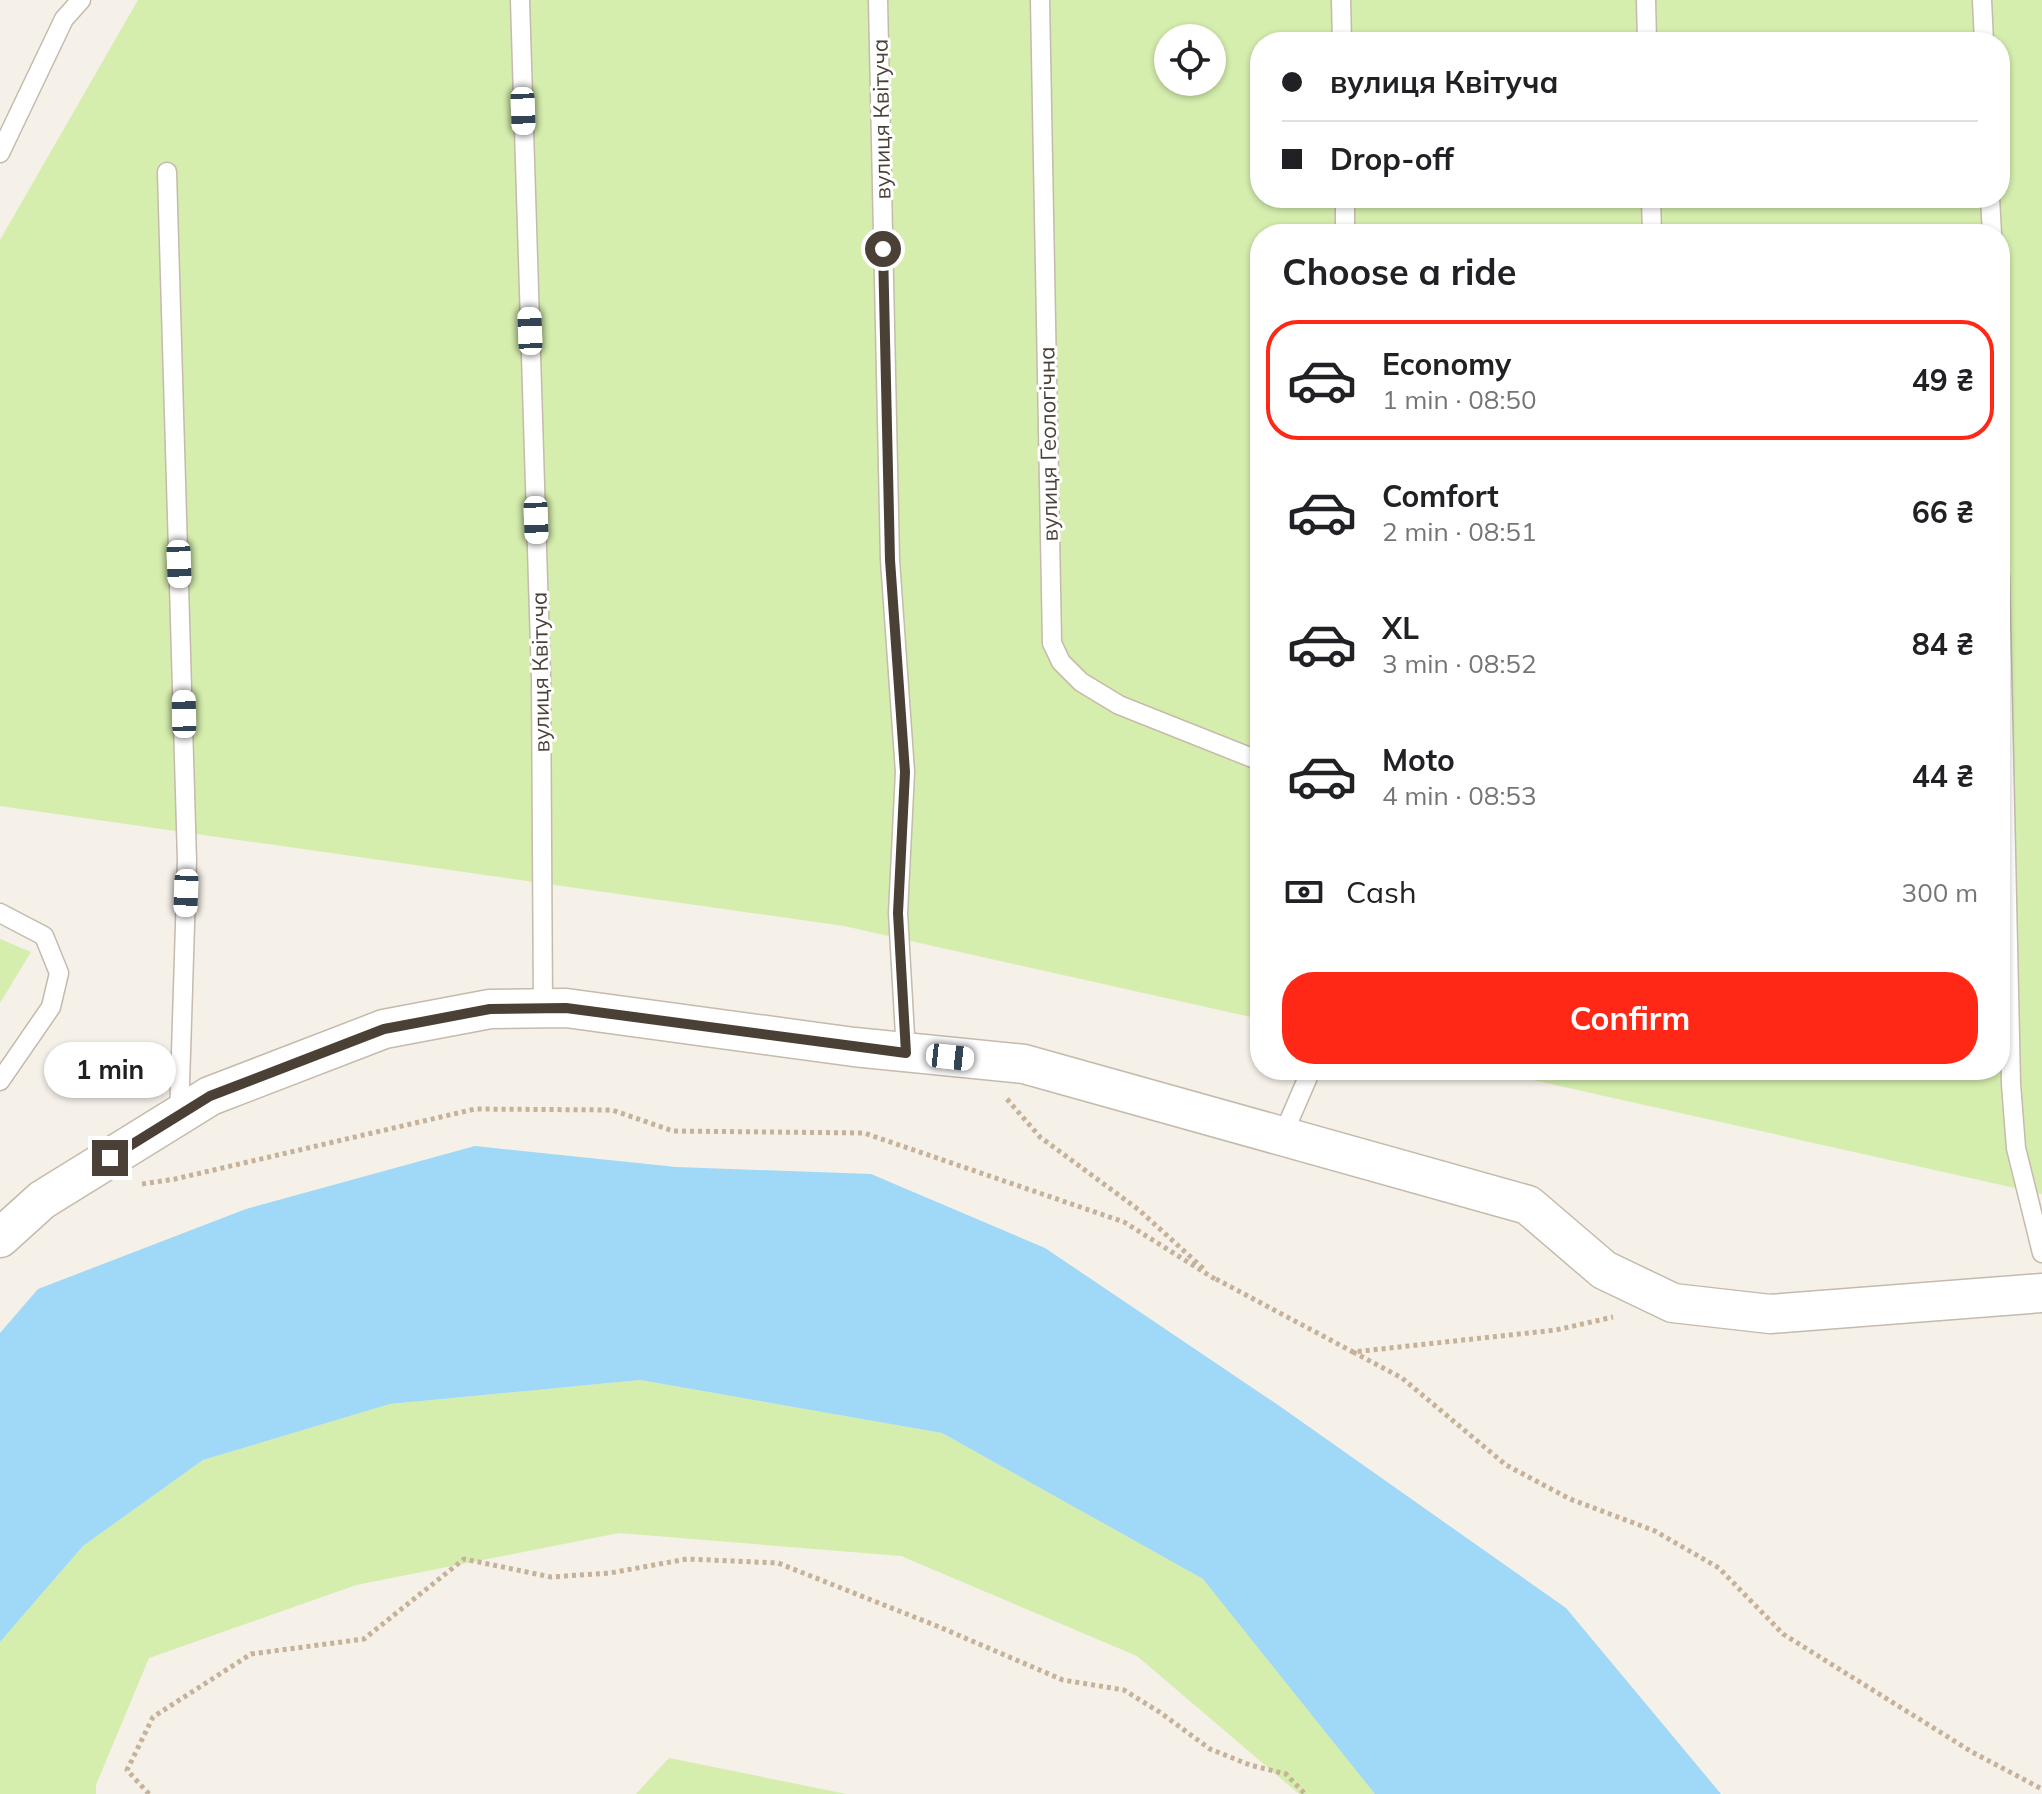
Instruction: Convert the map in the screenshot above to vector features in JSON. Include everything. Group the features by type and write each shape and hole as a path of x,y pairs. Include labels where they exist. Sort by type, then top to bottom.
{"street":[{"path":"0,1238 42,1200 210,1096 384,1029 490,1009 566,1008 906,1053 1024,1064 1528,1205 1604,1270 1673,1303 1770,1314 2042,1293"}],"lane":[{"path":"0,153 64,19 81,0"},
{"name":"вулиця Квітуча","path":"520,0 541,678 543,1008"},
{"name":"вулиця Квітуча","path":"878,0 890,560 905,772 898,913 906,1053"},
{"name":"вулиця Геологічна","path":"1040,0 1052,643 1061,662 1081,682 1119,705 1250,757"},
{"path":"1341,0 1342,32"},
{"path":"1646,0 1647,32"},
{"path":"1982,0 1984,32"},
{"path":"167,172 187,861 179,1116"},
{"path":"0,913 44,936 59,973 51,1007 0,1081"},
{"path":"2010,1038 2016,1148 2042,1253"},
{"path":"1282,1137 1307,1080"}],"path":[{"path":"972,1059 1040,1137 1139,1210 1218,1281"},
{"path":"131,1186 175,1179 475,1109 612,1110 673,1131 864,1133 1124,1222 1218,1281 1402,1378 1506,1465 1570,1499 1655,1531 1719,1568 1783,1634 1972,1752 2042,1789"},
{"path":"1353,1352 1556,1330 1614,1316"},
{"path":"149,1794 127,1770 153,1717 251,1654 364,1639 464,1559 551,1577 610,1573 687,1559 778,1563 1063,1680 1124,1690 1210,1749 1250,1765 1286,1774 1305,1794"}],"green space":[{"path":"138,0 2042,0 2042,1194 1533,1080 2010,1080 2010,224 1250,224 1250,1017 844,926 0,806 0,240"},
{"path":"0,939 31,952 0,1003"},
{"path":"640,1380 942,1433 1203,1579 1396,1794 1299,1794 1137,1656 901,1556 619,1533 356,1585 149,1658 96,1785 96,1794 0,1794 0,1642 83,1546 203,1460 390,1404"},
{"path":"669,1758 846,1794 636,1794"}],"water":[{"path":"475,1146 676,1167 871,1174 1045,1248 1278,1405 1566,1608 1721,1794 1375,1794 1203,1579 942,1433 640,1380 390,1404 203,1460 83,1546 0,1642 0,1333 38,1289 246,1209"}],"route":[{"path":"110,1158 210,1096 384,1029 490,1009 566,1008 906,1053 898,913 905,772 890,560 883,249"}]}
